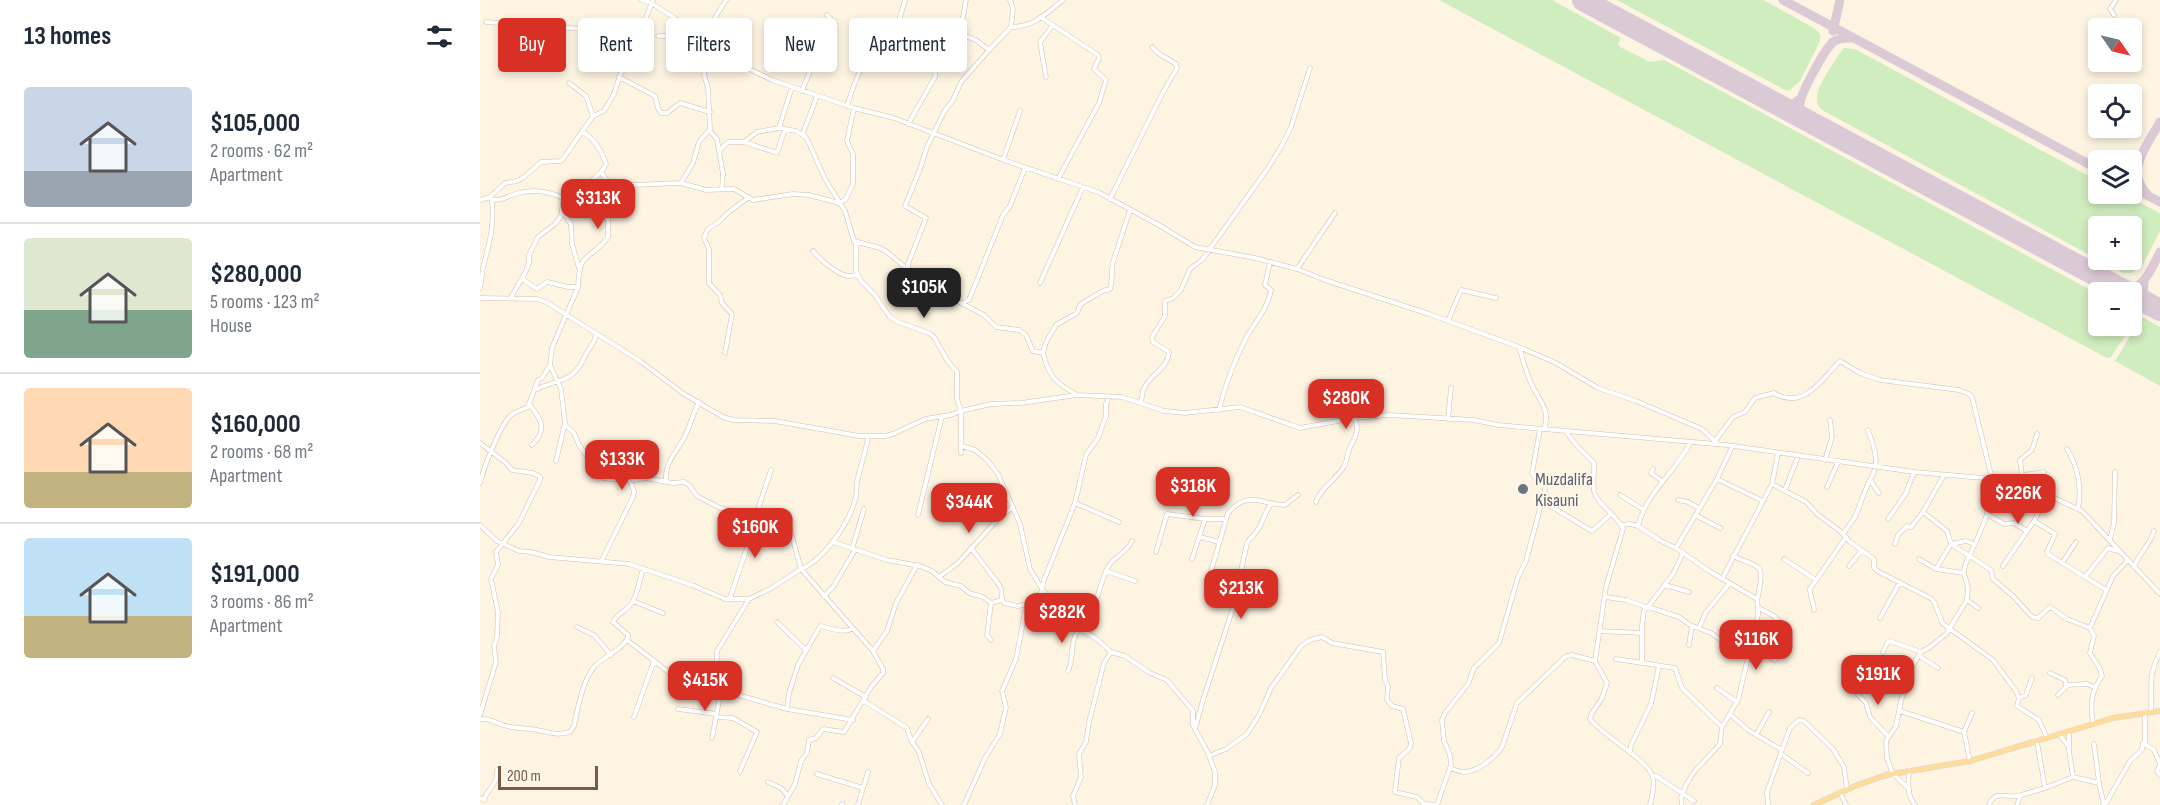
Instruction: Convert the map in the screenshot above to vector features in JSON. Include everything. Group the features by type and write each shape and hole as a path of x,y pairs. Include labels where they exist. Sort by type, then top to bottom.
{"main road":[{"path":"1814,805 1840,792 1893,774 1970,760 2047,739 2093,723 2160,711"}],"street":[{"path":"642,0 652,1 676,18"},
{"path":"714,18 726,0"},
{"path":"900,18 905,0"},
{"path":"966,0 959,32 976,40 989,50"},
{"path":"909,269 908,264 926,218 905,206 927,147 961,82 1011,27 1013,9 1010,0"},
{"path":"1011,27 1025,27 1042,18 1063,0"},
{"path":"2114,15 2110,9 2116,0"},
{"path":"645,18 652,1"},
{"path":"802,91 814,61 835,23 834,19 827,15"},
{"path":"1042,18 1098,56 1094,69 1106,82 1099,103 1058,179"},
{"path":"486,22 578,29"},
{"path":"1046,77 1040,42 1052,26"},
{"path":"658,36 666,36"},
{"path":"1110,199 1177,68 1176,64 1152,47"},
{"path":"1141,402 1144,387 1169,357 1169,352 1153,342 1152,337 1165,316 1165,301 1173,298 1187,280 1190,269 1202,260 1268,168 1290,127 1310,68"},
{"path":"752,70 802,91 908,124 1083,187 1130,209 1195,247 1297,269 1520,347 1556,363 1598,388 1693,424 1717,443"},
{"path":"480,288 492,235 492,200 505,183 517,181 542,162 561,160 593,116 604,111 622,72"},
{"path":"681,183 693,163 699,142 709,130 710,112 704,72"},
{"path":"847,106 860,72"},
{"path":"908,124 935,77 935,72"},
{"path":"619,77 655,96 657,108 661,113 667,113 680,103 710,112"},
{"path":"569,83 586,96 593,116"},
{"path":"779,128 792,87"},
{"path":"817,96 803,131 804,136 825,179 845,211 856,241 858,276 887,314 898,322 915,327 934,337 957,372 957,399 961,411 961,453"},
{"path":"480,200 498,200 518,193 540,191 556,194 567,200 585,192 611,186 681,183 706,190 734,189 748,197 760,200 775,195 803,194 840,203 847,198 853,184 853,154 847,141 854,108"},
{"path":"1003,160 1020,111"},
{"path":"744,142 757,132 779,128 804,136"},
{"path":"720,150 731,141 744,142 777,153 785,129"},
{"path":"582,130 597,144 606,164 585,192"},
{"path":"709,130 717,139 720,150 722,188"},
{"path":"962,303 969,300 1002,216 1010,206 1025,168"},
{"path":"579,268 587,255 599,248 608,237 611,186 601,172"},
{"path":"1041,283 1083,187"},
{"path":"726,353 732,314 709,283 709,249 704,238 713,223 718,222 724,214 748,197"},
{"path":"510,299 529,262 528,255 538,237 555,224 562,211 564,198"},
{"path":"1077,395 1061,387 1048,371 1043,353 1056,325 1077,313 1084,302 1110,289 1113,273 1111,268 1130,209"},
{"path":"480,483 483,470 508,419 515,412 530,405 538,380 542,378 550,364 554,342 578,287 579,268 572,244 571,224 562,211"},
{"path":"1297,269 1335,213"},
{"path":"856,241 880,248 909,269 933,280 940,285 946,295 984,315 1001,330 1019,330 1026,334 1033,351 1043,353"},
{"path":"813,251 819,259 839,272 848,276 858,276"},
{"path":"1219,410 1223,391 1246,339 1270,295 1271,290 1265,285 1270,262"},
{"path":"522,279 537,289 547,282 578,287"},
{"path":"1448,321 1461,290 1496,298"},
{"path":"480,297 537,299 546,302 640,361 684,394 723,417 733,420 775,421 868,437 893,434 925,418 991,404 1021,403 1077,395 1122,398 1164,411 1185,413 1240,407 1300,428 1354,418 1389,416 1474,420 1542,429 1690,443 1717,443 1914,472 2019,481 2078,509 2110,539 2160,594"},
{"path":"535,390 558,382 580,369 587,352 594,343 596,334"},
{"path":"1209,756 1226,749 1247,734 1259,715 1271,688 1297,652 1306,643 1323,637 1332,643 1383,652 1384,680 1388,686 1387,700 1392,706 1403,709 1411,743 1410,748 1399,758 1395,792 1417,797 1426,804 1437,805 1450,768 1450,755 1441,729 1442,720 1468,684 1474,668 1499,643 1512,595 1526,561 1546,483 1535,478 1532,473 1546,420 1544,405 1532,386 1520,347"},
{"path":"1717,443 1733,417 1745,412 1755,398 1774,393 1784,399 1791,399 1809,393 1828,377 1840,361 1860,374 1880,380 1959,390 1972,397 1994,487 1993,494 1964,573 1968,588 1967,600 1949,629 1920,654 1912,667 1896,726 1886,741 1887,758 1893,774 1909,789"},
{"path":"550,364 561,389 561,400 565,408 565,425 556,461"},
{"path":"1448,419 1451,388"},
{"path":"964,805 985,758 1000,734 1006,707 1002,692 1016,659 1025,612 1042,589 1075,502 1086,455 1098,438 1106,416 1106,404 1109,398"},
{"path":"666,482 666,471 670,458 682,440 699,402"},
{"path":"530,405 539,414 541,426 541,433 532,445"},
{"path":"918,515 942,416"},
{"path":"1316,502 1318,495 1345,466 1355,437 1357,426 1354,418"},
{"path":"1825,460 1832,437 1830,420"},
{"path":"565,425 574,433 579,445 602,477 630,481 645,478 687,483 697,496 720,508 774,516 788,522 801,569 873,651 883,673 878,677 844,732 823,729 816,738 809,740 807,753 801,761 795,784 783,805"},
{"path":"1814,610 1810,589 1855,517 1876,467 1868,430"},
{"path":"1566,431 1594,463 1595,495 1622,525 1623,534 1614,557 1605,597 1595,661 1606,683 1602,698 1590,719 1598,729 1647,767 1653,776 1650,805"},
{"path":"2019,481 2022,476 2020,460 2032,450 2037,434"},
{"path":"480,525 497,541 519,551 549,557 622,562 692,585 725,599 749,599 810,565 833,542 856,495 857,479 868,437"},
{"path":"480,443 512,470 533,472 540,477 519,523 496,552 498,565 491,579 498,612 497,637 494,646 496,662 480,717 525,730 552,734 570,732 574,726 587,676 594,666 611,655 627,640 628,634 613,621 633,601 643,568"},
{"path":"1638,526 1644,510 1662,481 1681,459 1690,443"},
{"path":"962,446 975,450 998,474 1022,533 1030,569 1060,612 1111,652 1125,656 1150,673 1172,683 1193,711 1195,729 1215,772 1215,784 1207,805"},
{"path":"1676,548 1716,479 1732,446"},
{"path":"2067,449 2075,462 2080,491 2078,509"},
{"path":"1722,579 1772,484 1778,453"},
{"path":"1785,490 1798,456"},
{"path":"1827,487 1838,462"},
{"path":"1653,469 1651,473 1662,481"},
{"path":"730,598 771,470"},
{"path":"1888,519 1906,493 1914,472"},
{"path":"2022,476 2044,472"},
{"path":"2110,539 2114,523 2115,472"},
{"path":"1895,544 1902,530 1907,526 1911,527 1923,512 1944,475"},
{"path":"1716,479 1762,501"},
{"path":"1870,480 1880,493"},
{"path":"602,560 633,497 634,491 630,481"},
{"path":"1772,484 1806,502 1861,551 1875,560 1875,569 1932,599 1939,618 1949,629 1993,660 2019,698 2018,706 2039,720 2047,739"},
{"path":"2003,566 2034,521 2048,494"},
{"path":"1239,580 1211,571 1228,513 1241,502 1262,499 1285,505 1298,495"},
{"path":"1620,495 1644,510"},
{"path":"1541,501 1592,531 1610,514"},
{"path":"1678,501 1688,502 1699,508"},
{"path":"1075,502 1119,522"},
{"path":"1195,729 1233,608 1249,538 1257,532 1265,511 1272,503"},
{"path":"939,577 950,570 998,519 1013,507"},
{"path":"824,596 833,587 853,550 864,509"},
{"path":"1923,512 1947,531 1951,544 1991,570 1993,579 2032,617 2038,618 2050,607 2067,619 2090,628 2094,636 2090,653 2102,676 2094,687 2093,723"},
{"path":"1156,552 1167,514 1226,519"},
{"path":"1987,514 2004,524 2014,523 2027,531"},
{"path":"1695,515 1720,528"},
{"path":"1192,559 1205,519"},
{"path":"2034,521 2055,534 2047,552 2106,590"},
{"path":"1622,525 1638,526 1756,599"},
{"path":"2134,567 2138,556 2148,545 2154,531"},
{"path":"1200,537 1219,542"},
{"path":"1068,671 1072,648 1079,628 1092,610 1103,585 1106,571 1116,556 1127,551 1132,541"},
{"path":"1936,569 1951,544 1966,541 1974,544"},
{"path":"833,542 887,560 917,565 932,571 945,582 955,584 991,603"},
{"path":"2062,563 2076,542"},
{"path":"971,548 1001,588 1004,603 1018,606 1029,604"},
{"path":"2085,577 2108,548 2122,552"},
{"path":"1849,566 1861,551"},
{"path":"1642,663 1642,617 1673,574 1683,553"},
{"path":"1682,805 1682,794 1686,785 1694,772 1719,744 1722,727 1741,693 1751,648 1759,608 1756,599 1761,584 1760,569 1733,556"},
{"path":"1784,559 1816,580"},
{"path":"1919,559 1936,569 1964,573"},
{"path":"2090,628 2113,576 2128,560"},
{"path":"873,651 887,631 896,603 917,565"},
{"path":"1106,571 1134,581"},
{"path":"1880,618 1900,582"},
{"path":"1699,628 1706,612 1730,584"},
{"path":"1665,585 1689,592"},
{"path":"1605,597 1626,600 1679,617 1726,644 1751,648"},
{"path":"712,738 718,690 717,651 749,599"},
{"path":"991,603 1002,600"},
{"path":"1967,600 1978,608"},
{"path":"633,601 663,613"},
{"path":"991,603 987,634 991,640"},
{"path":"1759,608 1778,618 1782,624"},
{"path":"777,622 806,650"},
{"path":"1689,645 1692,626"},
{"path":"577,627 594,635 611,655"},
{"path":"788,709 789,693 796,669 820,627 849,631 853,628"},
{"path":"1600,631 1642,633"},
{"path":"1754,632 1757,646 1775,660"},
{"path":"627,640 675,677 788,709 853,720"},
{"path":"1883,652 1887,643 1894,641 1920,654 1938,668"},
{"path":"1075,805 1073,796 1081,777 1079,754 1086,742 1104,663 1111,652"},
{"path":"2151,711 2150,678 2160,652"},
{"path":"1450,768 1467,772 1498,754 1517,703 1566,656 1572,655 1595,661"},
{"path":"1616,659 1676,669 1682,688 1722,727"},
{"path":"633,717 654,661"},
{"path":"1630,753 1631,745 1651,704 1659,666"},
{"path":"2050,673 2065,680 2066,686"},
{"path":"833,678 907,728 919,752 929,784 942,805"},
{"path":"2019,698 2026,695 2032,678"},
{"path":"2058,695 2066,686 2086,684 2094,687"},
{"path":"1717,688 1737,702"},
{"path":"1853,689 1866,703 1870,717 1888,736"},
{"path":"678,709 733,718 757,732 740,771"},
{"path":"1900,711 1964,732"},
{"path":"1756,735 1769,712"},
{"path":"1970,760 1964,732 1972,712"},
{"path":"2104,805 2130,761 2145,743 2145,712"},
{"path":"1730,714 1808,773"},
{"path":"912,742 928,719"},
{"path":"1768,805 1767,792 1790,728 1799,720 1804,721 1833,749 1844,767 1847,790"},
{"path":"2069,732 2073,777"},
{"path":"2060,735 2069,747"},
{"path":"2037,742 2046,788"},
{"path":"2145,743 2154,750 2160,765 2157,771 2160,775"},
{"path":"2094,744 2104,805"},
{"path":"480,798 484,800 496,781 497,770"},
{"path":"858,805 868,772"},
{"path":"1909,772 1909,789 1911,800 1915,805"},
{"path":"817,774 863,788"},
{"path":"1653,776 1694,801"},
{"path":"1989,805 1992,798 1997,795 2014,798 2073,777 2099,783"},
{"path":"768,782 781,788 788,796"},
{"path":"1840,792 1846,805"},
{"path":"2017,805 2020,795"}],"green space":[{"path":"1439,0 1552,0 1621,38 1618,44 1620,47 1650,62 1664,60 2088,289 2088,336 2125,336 2111,357 2107,358"},
{"path":"1617,0 1763,0 1814,28 1820,34 1820,41 1800,81 1789,91"},
{"path":"1844,48 1855,49 2088,176 2088,204 2142,204 2158,212 2160,231 2142,266 2142,216 2088,216 2088,254 1822,110 1817,98 1826,74"},
{"path":"2117,270 2136,270 2132,273 2123,273"},
{"path":"2142,318 2160,327 2160,386 2115,361 2130,336 2142,336"}],"taxiway":[{"path":"1783,0 2088,164"},
{"path":"1833,31 1840,0"},
{"path":"1812,123 1800,110 1804,91 1829,46 1839,39 1851,38"},
{"path":"1778,105 1792,105 1801,98"},
{"path":"2149,196 2141,187 2138,168 2144,150 2160,122"},
{"path":"2142,192 2160,202"},
{"path":"2142,283 2160,252"},
{"path":"2144,282 2143,294 2153,307"}],"runway":[{"path":"1583,0 2108,282"},
{"path":"2142,300 2160,310"}],"place":[{"name":"Muzdalifa Kisauni","path":"1523,489"}]}
